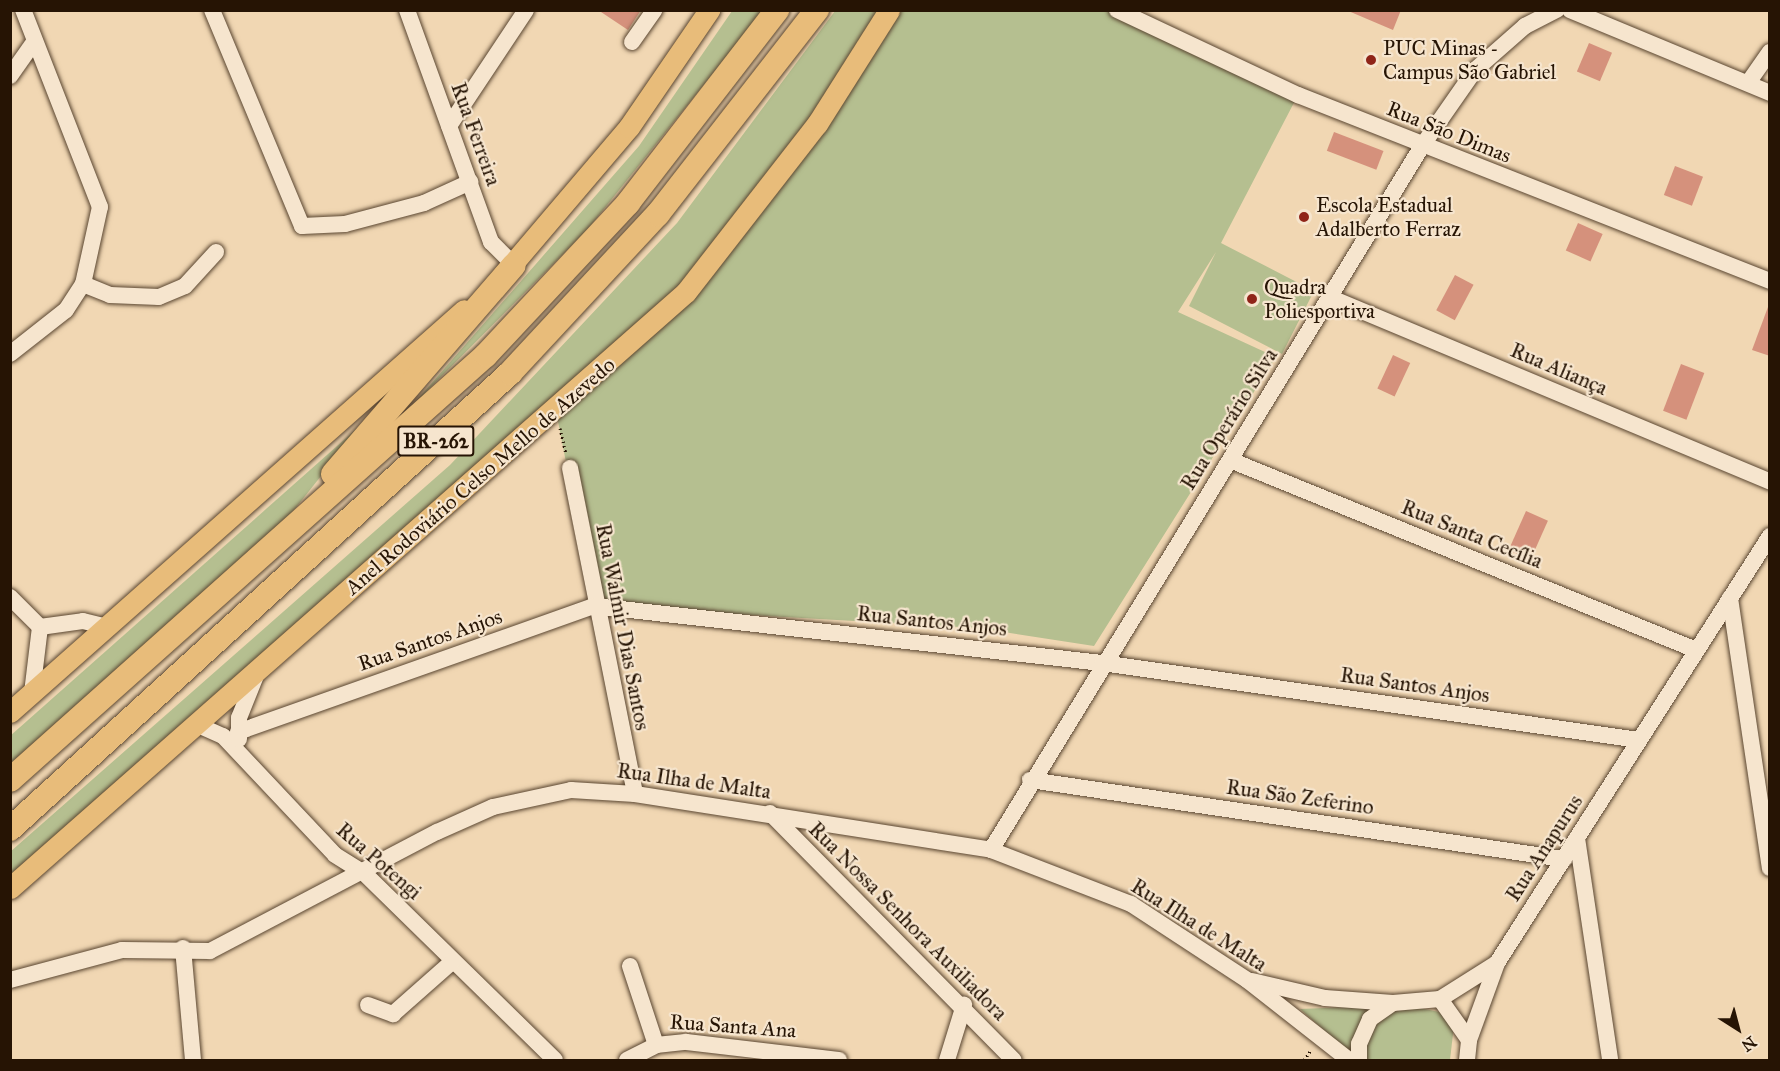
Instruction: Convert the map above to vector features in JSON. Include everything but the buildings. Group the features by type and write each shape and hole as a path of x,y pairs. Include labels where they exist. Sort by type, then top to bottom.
{"highway":[{"name":"BR-262","path":"10,780 494,347 628,203 777,10"},
{"name":"BR-262","path":"10,829 510,373 658,214 817,10"},
{"path":"270,548 514,265"}],"main road":[{"path":"10,712 514,265 629,127 708,10"},
{"name":"Anel Rodoviário Celso Mello de Azevedo","path":"10,888 556,411 694,284 817,124 889,10"}],"street":[{"path":"10,354 66,310 83,284 100,207 23,10"},
{"path":"212,10 302,226 345,224 424,203 470,182"},
{"name":"Rua Ferreira","path":"407,10 491,242 514,265"},
{"path":"449,126 526,10"},
{"path":"632,42 654,10"},
{"name":"Rua São Dimas","path":"1117,10 1422,146 1770,281"},
{"name":"Rua Operário Silva","path":"991,850 1030,780 1331,298 1422,146 1474,70 1525,26 1557,10"},
{"path":"1575,11 1770,93"},
{"path":"10,76 34,42"},
{"path":"1748,83 1770,52"},
{"path":"83,284 110,295 159,297 185,286 216,252"},
{"name":"Rua Aliança","path":"1331,298 1770,482"},
{"name":"Rua Santa Cecília","path":"1230,460 1696,650"},
{"name":"Rua Walmir Dias Santos","path":"570,468 594,606 635,794"},
{"name":"Rua Anapurus","path":"1246,980 1324,998 1393,1003 1440,999 1497,963 1770,536"},
{"path":"10,597 40,627"},
{"path":"1730,598 1769,860"},
{"name":"Rua Santos Anjos","path":"238,732 594,606 1102,663 1639,740"},
{"path":"40,627 83,621 107,627"},
{"path":"32,693 40,627"},
{"path":"246,763 238,732 257,673"},
{"name":"Rua Potengi","path":"198,724 223,736 335,855 364,873 555,1060"},
{"name":"Rua São Zeferino","path":"1030,780 1563,859"},
{"name":"Rua Ilha de Malta","path":"10,980 122,950 183,948 210,951 493,807 571,790 635,794 770,813 991,850 1131,904 1246,980 1349,1060"},
{"name":"Rua Nossa Senhora Auxiliadora","path":"770,813 964,1005 1014,1060"},
{"path":"1577,838 1610,1060"},
{"path":"183,948 193,1060"},
{"path":"368,1005 393,1014 453,960"},
{"path":"1467,1053 1497,963"},
{"path":"630,966 656,1045"},
{"path":"1440,999 1467,1053"},
{"path":"1359,1060 1359,1044 1370,1019 1393,1003"},
{"path":"947,1060 964,1005"},
{"name":"Rua Santa Ana","path":"627,1060 656,1045 686,1042 839,1060"}],"path":[{"path":"556,411 570,468"},
{"path":"10,941 10,956"}],"green space":[{"path":"732,11 763,11 587,230 410,408 639,146"},
{"path":"835,11 1114,11 1298,95 1221,243 1314,291 1282,354 1189,306 1216,252 1178,312 1276,357 1094,646 978,628 594,606 556,411 11,878 10,852 450,465 677,223"},
{"path":"363,423 279,529 11,770 10,736"},
{"path":"1373,1006 1353,1056 1300,1009"},
{"path":"1411,1006 1439,1012 1454,1025 1450,1060 1363,1060 1371,1028 1390,1011"}],"place":[{"name":"PUC Minas - Campus São Gabriel","path":"1371,60"},
{"name":"Escola Estadual Adalberto Ferraz","path":"1304,217"},
{"name":"Quadra Poliesportiva","path":"1252,299"}]}
